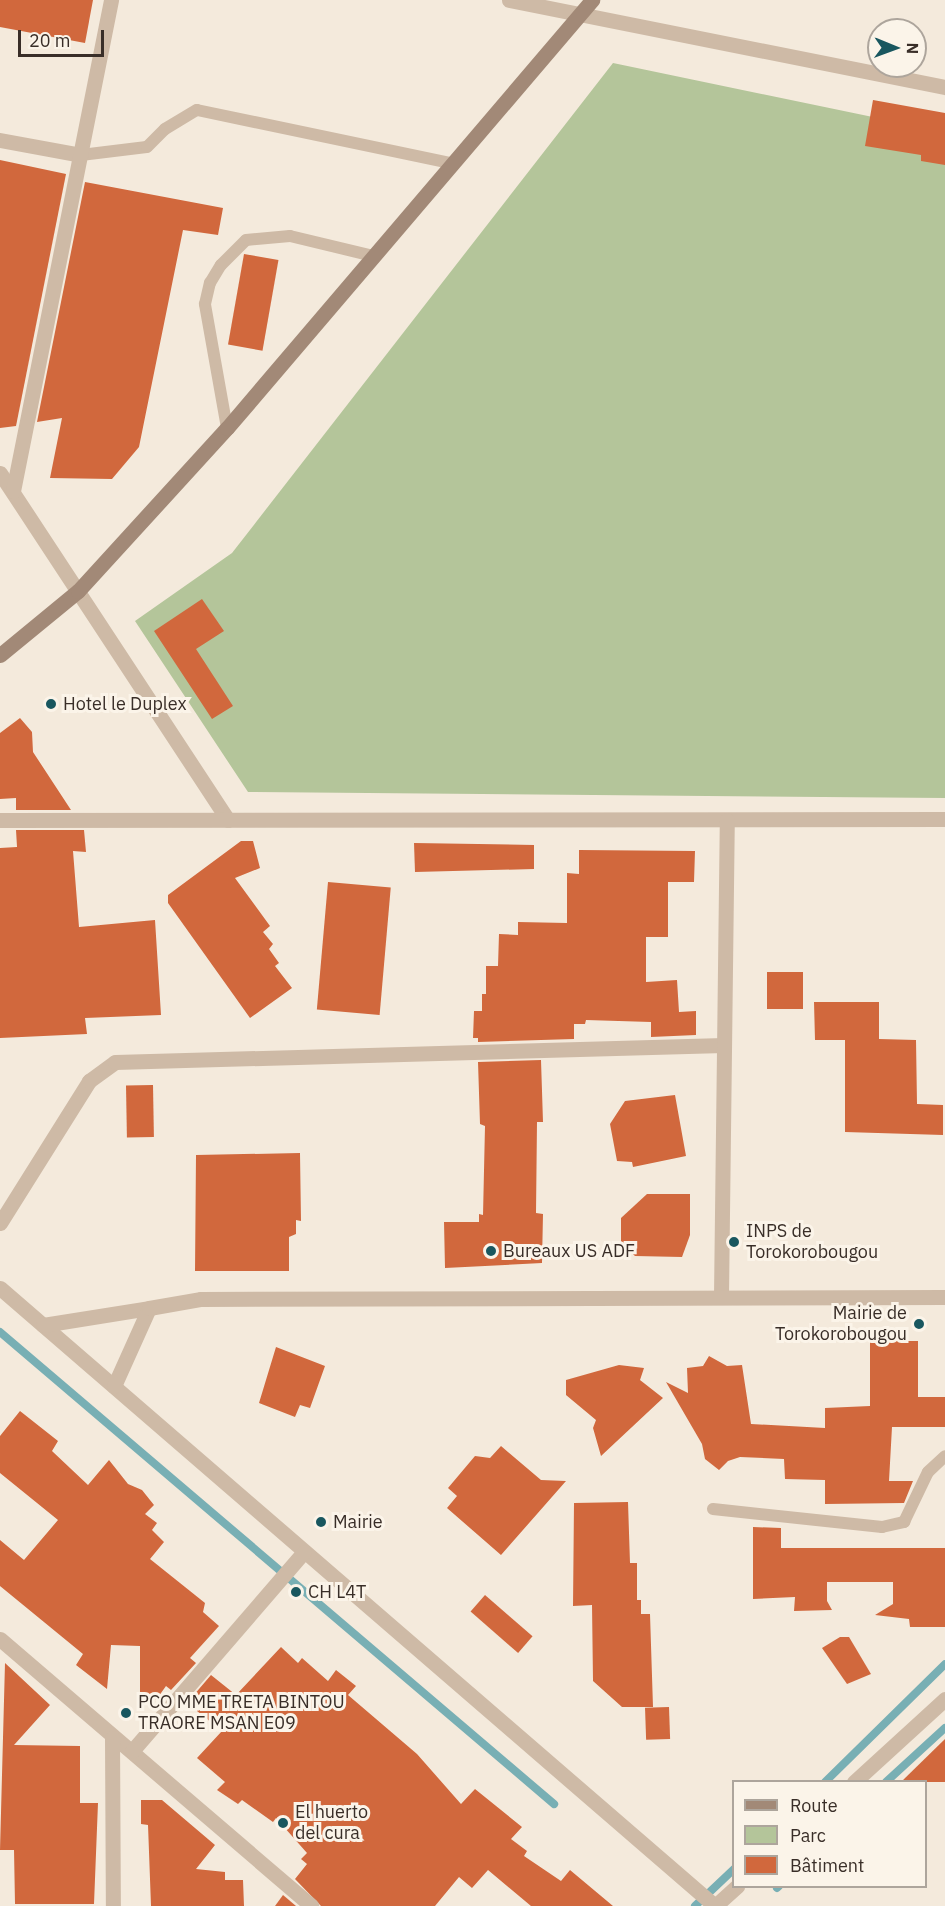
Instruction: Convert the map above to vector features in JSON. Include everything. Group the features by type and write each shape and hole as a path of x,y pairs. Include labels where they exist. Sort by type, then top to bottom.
{"main road":[{"path":"0,655 78,591 227,428 450,163 592,0"}],"street":[{"path":"13,491 111,0"},
{"path":"509,0 945,87"},
{"path":"0,140 81,156"},
{"path":"0,473 228,820"},
{"path":"0,820 945,819"},
{"path":"721,1296 727,820"},
{"path":"0,1223 89,1081 115,1062 724,1045"},
{"path":"0,1288 715,1906 736,1888"},
{"path":"43,1326 201,1299 945,1297"},
{"path":"114,1386 149,1308"},
{"path":"132,1751 304,1552"},
{"path":"0,1639 112,1738 132,1751 310,1906"},
{"path":"856,1780 945,1699"},
{"path":"112,1738 113,1906"}],"lane":[{"path":"81,156 147,147 165,129 197,110 450,163"},
{"path":"227,428 205,304 210,283 221,265 246,240 290,236 373,256"},
{"path":"713,1509 882,1527 904,1522 928,1472 945,1456"}],"green space":[{"path":"613,63 945,132 945,798 248,792 135,621 232,553"}],"building":[{"path":"0,0 93,0 85,43 0,27"},
{"path":"873,100 945,113 945,165 921,161 921,155 865,146"},
{"path":"0,160 66,174 16,426 0,428"},
{"path":"85,182 223,208 218,235 183,230 139,447 112,479 50,478 62,418 37,422"},
{"path":"244,254 278,260 262,351 228,345"},
{"path":"202,599 224,631 196,649 233,706 212,719 154,631"},
{"path":"20,718 32,732 33,752 71,810 16,810 16,798 0,799 0,733"},
{"path":"16,830 84,830 86,852 73,851 79,927 155,920 161,1015 85,1018 87,1034 0,1038 0,848 17,847"},
{"path":"241,841 253,841 260,868 235,878 270,926 263,932 273,944 269,949 279,963 275,966 292,988 250,1018 168,903 168,895"},
{"path":"414,843 534,845 534,869 415,872"},
{"path":"579,850 695,851 694,882 668,882 668,937 646,937 646,982 677,980 679,1012 696,1011 696,1035 651,1037 651,1022 586,1020 585,1024 574,1024 574,1039 478,1042 478,1038 473,1038 474,1011 482,1011 482,994 486,994 486,966 498,966 499,934 518,935 518,922 567,923 567,873 579,874"},
{"path":"328,882 391,887 380,1015 317,1010"},
{"path":"767,972 803,972 803,1009 767,1009"},
{"path":"814,1002 879,1002 879,1039 916,1040 917,1104 943,1105 943,1135 845,1132 845,1040 815,1040"},
{"path":"541,1060 543,1122 537,1122 536,1213 543,1214 542,1263 445,1268 444,1222 479,1222 479,1214 483,1215 485,1126 480,1124 478,1062"},
{"path":"126,1085 153,1085 154,1137 127,1137"},
{"path":"675,1095 686,1156 633,1167 632,1162 617,1161 610,1124 625,1101"},
{"path":"300,1153 301,1221 296,1220 296,1234 289,1237 289,1271 195,1271 196,1155"},
{"path":"647,1194 690,1194 690,1235 682,1257 635,1256 621,1243 621,1218"},
{"path":"870,1341 918,1341 918,1397 945,1397 945,1427 892,1427 889,1481 913,1481 904,1503 825,1504 825,1480 785,1479 784,1459 740,1457 728,1461 719,1470 705,1459 702,1444 666,1382 688,1393 687,1368 703,1366 709,1356 727,1366 742,1365 751,1424 825,1428 825,1408 870,1406"},
{"path":"276,1347 325,1366 310,1408 300,1405 295,1417 259,1403"},
{"path":"619,1365 644,1368 640,1380 663,1398 601,1456 593,1428 596,1420 566,1395 566,1380"},
{"path":"20,1411 58,1441 52,1451 88,1485 109,1460 128,1484 142,1490 154,1505 145,1514 157,1523 152,1530 164,1542 150,1559 205,1603 203,1612 219,1626 190,1658 196,1663 171,1690 166,1686 156,1700 140,1692 140,1646 111,1645 107,1689 76,1665 83,1654 0,1586 0,1540 24,1560 58,1520 0,1473 0,1436"},
{"path":"501,1446 541,1480 566,1481 501,1555 447,1508 457,1496 448,1488 475,1456 490,1458"},
{"path":"628,1502 630,1563 637,1563 637,1600 641,1600 641,1614 650,1614 653,1707 622,1707 593,1681 592,1605 573,1606 574,1503"},
{"path":"753,1527 781,1528 781,1548 945,1548 945,1627 910,1627 909,1619 875,1615 893,1604 893,1582 827,1582 827,1601 832,1610 794,1611 795,1597 753,1599"},
{"path":"485,1595 533,1636 518,1653 471,1612"},
{"path":"840,1637 849,1637 871,1674 847,1684 822,1648"},
{"path":"281,1647 298,1663 302,1658 328,1681 336,1670 356,1686 348,1695 417,1754 461,1804 475,1789 522,1827 511,1839 527,1851 524,1856 561,1881 570,1870 613,1906 531,1906 488,1870 472,1888 459,1877 435,1906 321,1906 295,1879 307,1864 301,1859 307,1853 276,1818 273,1822 242,1800 238,1804 217,1790 225,1782 197,1758 222,1731 187,1703 211,1675 236,1695"},
{"path":"5,1663 50,1705 14,1745 80,1746 80,1803 98,1803 94,1904 15,1904 14,1850 0,1850"},
{"path":"669,1707 670,1739 646,1740 645,1708"},
{"path":"945,1739 945,1782 903,1780"},
{"path":"141,1800 162,1800 215,1845 196,1869 225,1872 225,1880 243,1880 244,1906 151,1906 148,1825 141,1824"},
{"path":"283,1895 296,1906 275,1906"}],"waterway":[{"path":"0,1332 554,1804"},
{"path":"827,1780 945,1664"},
{"path":"888,1780 945,1728"},
{"path":"695,1906 732,1871"}],"place":[{"name":"Hotel le Duplex","path":"51,704"},
{"name":"INPS de Torokorobougou","path":"734,1242"},
{"name":"Bureaux US ADF","path":"491,1251"},
{"name":"Mairie de Torokorobougou","path":"919,1324"},
{"name":"Mairie","path":"321,1522"},
{"name":"CH L4T","path":"296,1592"},
{"name":"PCO MME TRETA BINTOU TRAORE MSAN E09","path":"126,1713"},
{"name":"El huerto del cura","path":"283,1823"}]}
